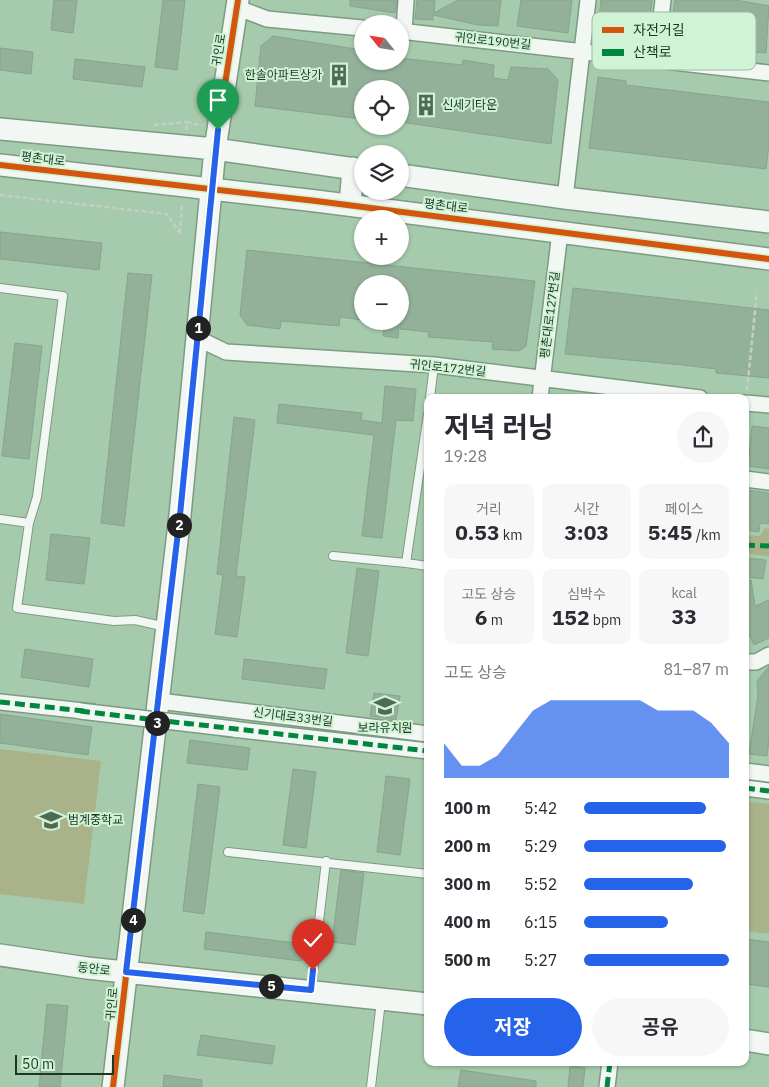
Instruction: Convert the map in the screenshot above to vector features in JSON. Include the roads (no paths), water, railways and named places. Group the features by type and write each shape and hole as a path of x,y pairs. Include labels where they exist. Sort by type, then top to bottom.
{"street":[{"name":"귀인로190번길","path":"404,15 406,0"},
{"path":"565,198 588,0"},
{"path":"238,4 267,19 354,27"},
{"name":"귀인로","path":"113,1087 168,628 215,150 238,4"},
{"name":"귀인로190번길","path":"409,32 592,52"},
{"name":"귀인로190번길","path":"737,70 769,74"},
{"name":"평촌대로","path":"0,130 215,150 354,168"},
{"name":"평촌대로","path":"0,165 350,205 769,259"},
{"name":"평촌대로","path":"409,176 565,198 769,222"},
{"path":"350,205 354,187"},
{"name":"평촌대로127번길","path":"540,394 560,232"},
{"name":"귀인로172번길","path":"197,338 226,352 434,365 667,394"},
{"path":"749,405 769,405"},
{"path":"749,480 769,482"},
{"path":"749,662 756,662 769,655"},
{"name":"신기대로33번길","path":"159,701 424,734"},
{"path":"0,702 424,751"},
{"path":"80,711 124,713"},
{"path":"184,723 234,729"},
{"path":"749,772 769,774"},
{"path":"749,788 769,791"},
{"name":"동안로","path":"0,955 126,972 311,990 424,1004"},
{"path":"749,1041 769,1044"},
{"path":"607,1087 610,1066"}],"lane":[{"path":"0,288 63,296 37,497 28,523 17,608 114,621 135,620 168,628"},
{"path":"430,394 434,365"},
{"path":"406,563 424,441"},
{"path":"0,519 28,523"},
{"path":"332,556 424,565"},
{"path":"228,852 424,874"},
{"path":"311,990 326,862"},
{"path":"371,1087 381,999"}],"place":[{"name":"한솔아파트상가","path":"339,75"},
{"name":"신세기타운","path":"426,105"},
{"name":"보라유치원","path":"385,706"},
{"name":"범계중학교","path":"51,820"}]}
